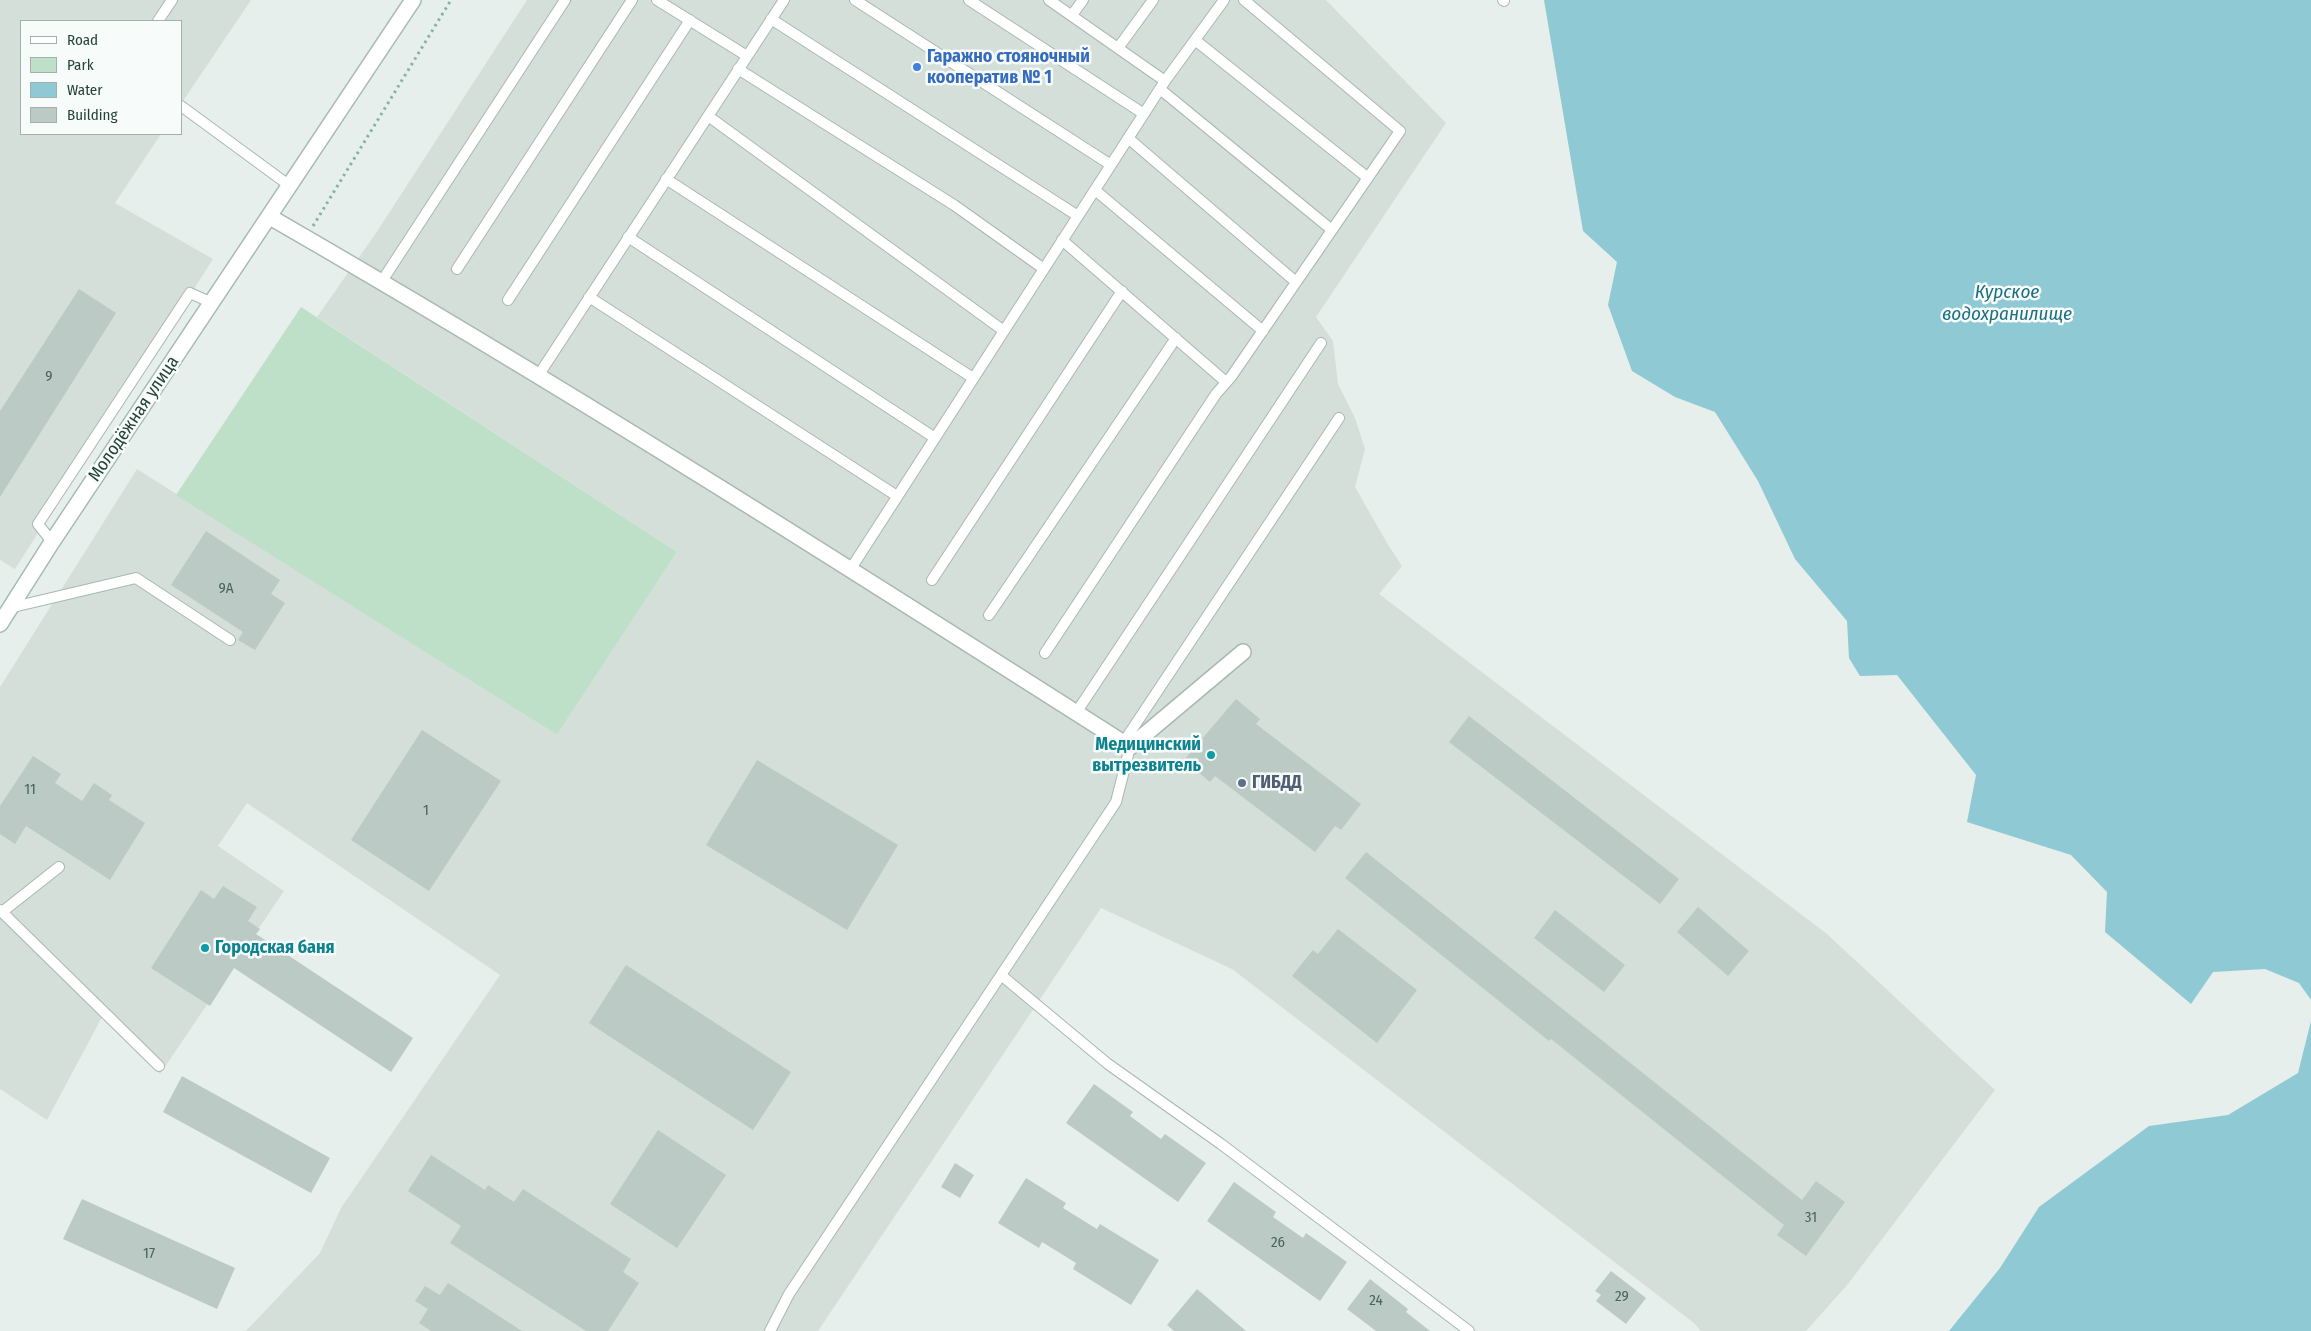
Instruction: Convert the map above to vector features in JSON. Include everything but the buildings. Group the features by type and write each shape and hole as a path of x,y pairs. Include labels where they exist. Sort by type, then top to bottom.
{"street":[{"name":"Молодёжная улица","path":"0,623 413,0"},
{"path":"270,217 382,281 686,466 1126,745 1243,652"}],"lane":[{"path":"159,20 172,0"},
{"path":"382,281 565,0"},
{"path":"457,269 632,0"},
{"path":"657,0 747,56"},
{"path":"855,0 1111,165"},
{"path":"970,0 1144,114"},
{"path":"1049,0 1118,48 1332,230"},
{"path":"1072,16 1083,0"},
{"path":"1118,48 1153,0"},
{"path":"850,570 1162,85 1224,0"},
{"path":"1045,653 1216,394 1263,331 1400,131 1244,0"},
{"path":"538,376 771,19 779,2"},
{"path":"771,19 1078,216"},
{"path":"508,300 690,20"},
{"path":"1195,40 1368,178"},
{"path":"738,69 954,205 1044,269"},
{"path":"182,107 290,186"},
{"path":"708,116 1004,331"},
{"path":"1128,138 1296,282"},
{"path":"666,180 973,378"},
{"path":"1095,190 1263,331"},
{"path":"628,237 935,438"},
{"path":"1062,240 1226,382"},
{"path":"932,580 1122,292"},
{"path":"52,542 38,524 190,293 212,303"},
{"path":"590,297 897,496"},
{"path":"989,615 1176,338"},
{"path":"1076,713 1321,343"},
{"path":"770,1331 789,1294 1116,802 1126,745 1339,418"},
{"path":"9,608 136,578 230,640"},
{"path":"59,867 1,911 159,1066"},
{"path":"1001,975 1108,1064 1221,1144 1469,1331"}],"path":[{"path":"306,237 451,0"}],"shaded area":[{"path":"0,0 251,0 182,103 182,20 20,20 20,135 160,135 115,203 213,259 15,569 0,560"},
{"path":"527,0 1326,0 1446,123 1316,317 1333,341 1338,384 1355,418 1365,449 1355,487 1402,566 1379,594 1827,934 1995,1090 1848,1284 1806,1331 1701,1331 1694,1323 1232,969 1101,908 818,1331 246,1331 320,1253 341,1208 500,975 247,803 218,846 284,891 160,1074 102,1017 47,1120 0,1089 0,687 137,469 557,735 677,552 317,317 376,233"}],"green space":[{"path":"301,307 677,552 557,735 176,495"}],"water":[{"name":"Курское водохранилище","path":"1544,0 2311,0 2311,1000 2299,983 2265,969 2213,972 2191,1004 2105,932 2107,892 2071,855 1967,822 1976,775 1897,675 1860,676 1849,658 1847,621 1795,559 1758,481 1715,412 1675,397 1632,371 1608,305 1617,262 1583,231"},
{"path":"2311,1021 2311,1331 1949,1331 2000,1268 2039,1207 2149,1126 2228,1115 2298,1073"}],"place":[{"name":"Гаражно стояночный кооператив № 1","path":"917,67"},
{"name":"Медицинский вытрезвитель","path":"1211,755"},
{"name":"ГИБДД","path":"1242,783"},
{"name":"Городская баня","path":"205,948"}]}
